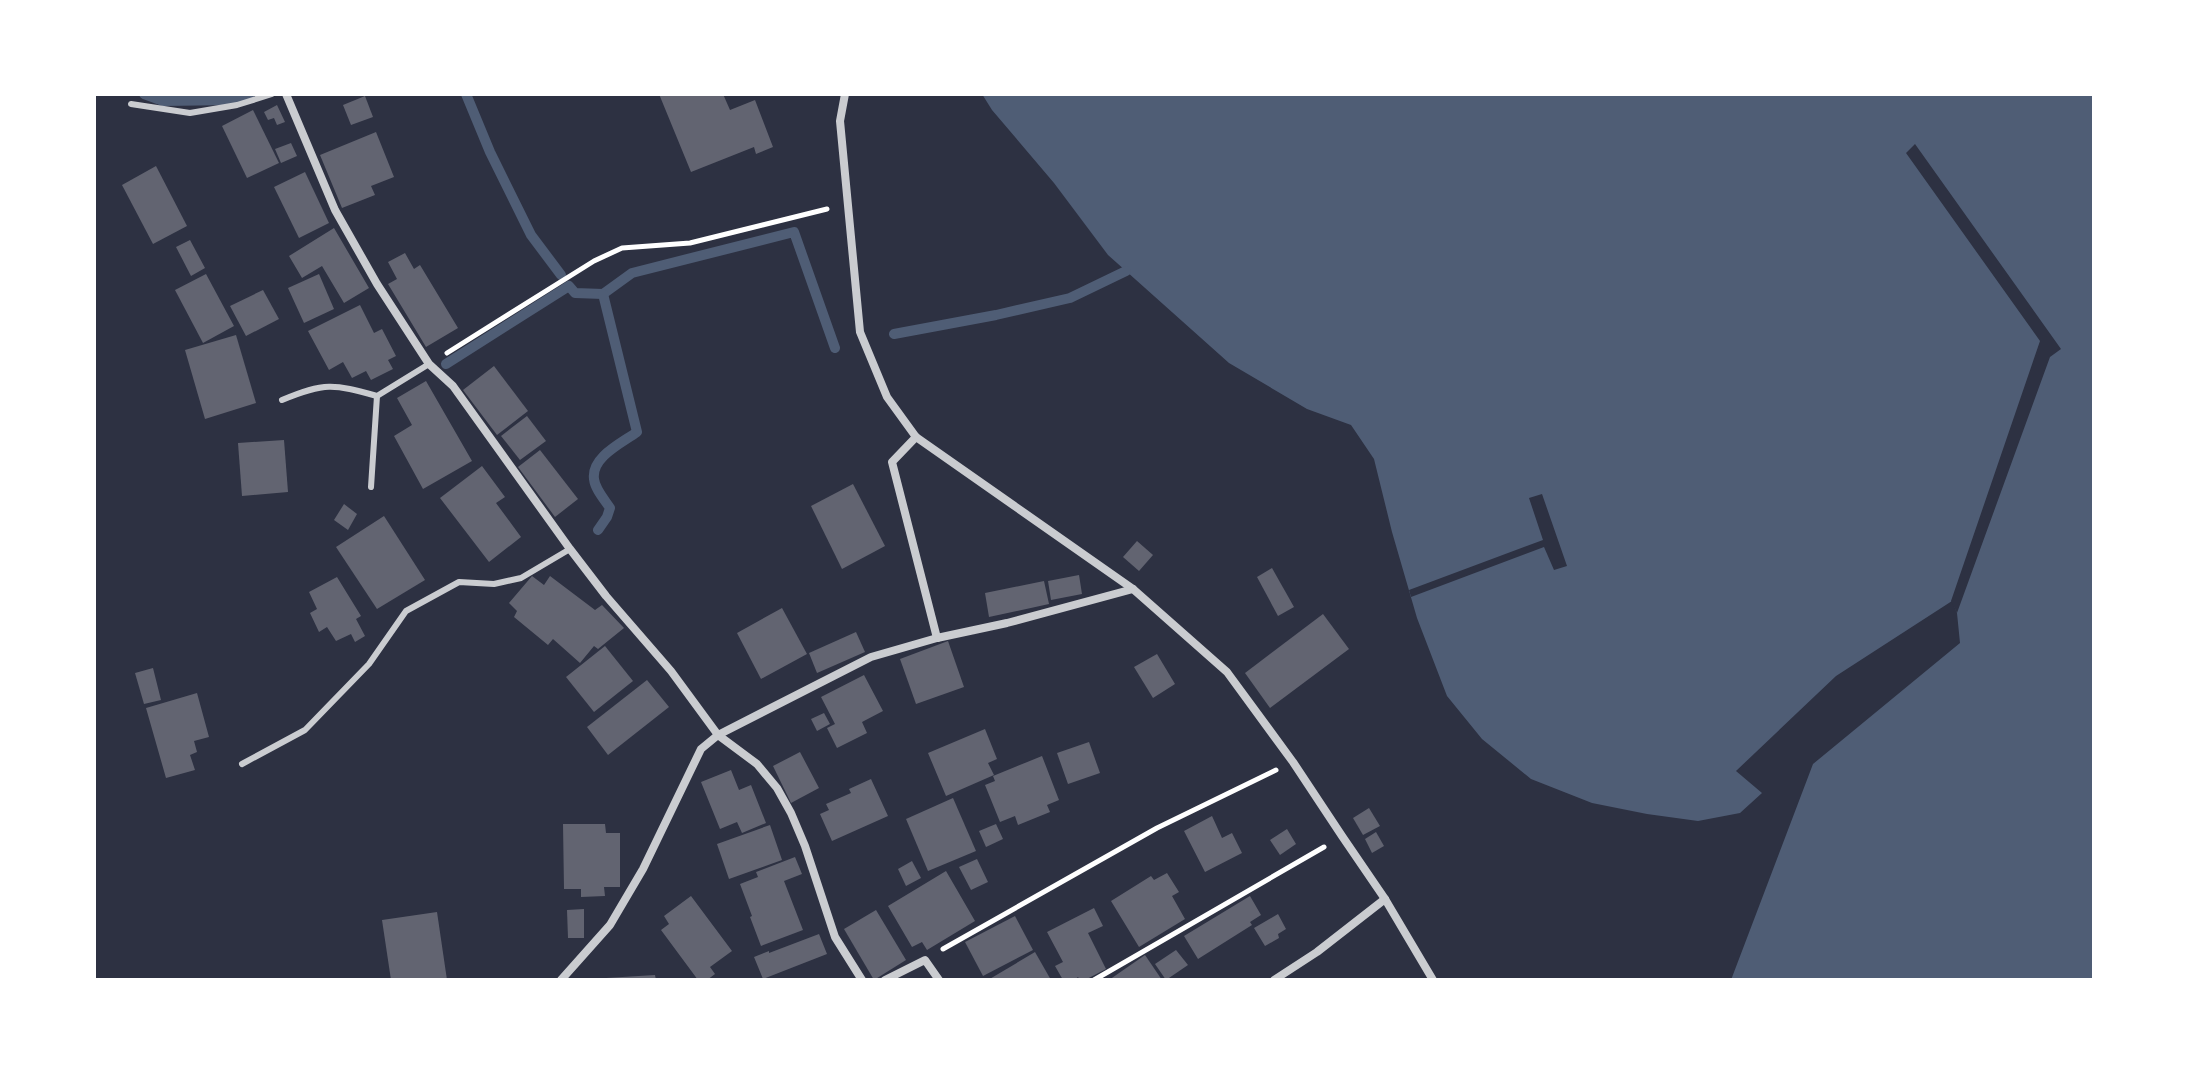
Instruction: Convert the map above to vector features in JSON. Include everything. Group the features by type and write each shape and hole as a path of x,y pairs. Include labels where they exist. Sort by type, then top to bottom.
{"street":[{"path":"286,94 335,210 377,284 429,364 453,386 570,549 671,671 718,735 757,764 777,788 805,846 835,937 862,980"},
{"path":"845,94 840,121 860,332 887,397 916,437 1133,589 1227,672 1293,762 1385,899 1433,980"},
{"path":"916,437 892,462 937,638"},
{"path":"561,980 610,925 643,869 701,749 718,735 871,657 1133,589"},
{"path":"1274,980 1317,952 1385,899"},
{"path":"885,980 925,960 939,980"}],"lane":[{"path":"131,104 190,113 237,105 272,94"},
{"path":"282,400 311,388 337,385 377,396 429,364"},
{"path":"371,487 377,396"},
{"path":"242,764 305,730 369,664 406,611 459,582 494,584 521,578 570,549"}],"path":[{"path":"429,364 594,261 622,248 690,243 848,204"},
{"path":"925,960 1157,828 1293,762"},
{"path":"1094,980 1342,836"}],"water":[{"path":"982,94 2094,94 2094,980 1731,980 1813,764 1960,643 1957,613 1952,601 1836,676 1736,771 1762,793 1740,813 1698,821 1647,814 1592,803 1531,779 1482,739 1447,696 1417,618 1374,459 1351,425 1307,409 1229,363 1108,255"}],"pier":[{"path":"1915,144 2061,349 2050,357 1957,613 1951,601 2040,341 1906,153"},
{"path":"1542,494 1567,566 1554,570 1544,547 1411,597 1409,590 1543,540 1529,498"}],"building":[{"path":"659,94 723,94 730,110 755,100 773,147 756,154 754,147 691,172"},
{"path":"365,96 373,117 351,125 343,105"},
{"path":"277,105 285,122 277,125 274,118 268,120 264,112"},
{"path":"253,110 279,163 247,178 222,126"},
{"path":"376,132 394,177 371,186 375,195 342,208 320,155"},
{"path":"291,143 297,156 281,163 275,149"},
{"path":"156,166 187,226 153,244 122,185"},
{"path":"305,172 329,223 299,238 274,187"},
{"path":"334,228 369,288 344,303 322,266 302,278 289,256"},
{"path":"190,240 205,268 191,276 176,247"},
{"path":"405,253 414,269 420,265 458,328 426,347 388,284 397,279 388,262"},
{"path":"206,274 234,326 203,343 175,290"},
{"path":"319,274 334,309 304,323 288,288"},
{"path":"263,290 279,319 246,336 230,306"},
{"path":"360,305 374,333 382,329 396,356 388,360 393,369 371,380 366,371 352,378 343,362 329,370 308,331"},
{"path":"236,335 256,403 205,419 185,350"},
{"path":"494,366 528,411 497,435 463,390"},
{"path":"426,381 472,461 423,489 394,436 412,425 397,398"},
{"path":"527,416 546,441 520,460 501,436"},
{"path":"284,440 288,492 242,496 238,443"},
{"path":"540,450 578,499 555,517 518,467"},
{"path":"482,466 505,497 496,503 521,537 489,562 440,498"},
{"path":"853,484 885,546 842,569 811,506"},
{"path":"344,504 357,514 348,530 334,520"},
{"path":"384,516 425,580 377,609 336,547"},
{"path":"1137,541 1153,555 1139,571 1123,557"},
{"path":"1272,568 1294,607 1278,616 1257,577"},
{"path":"1079,575 1082,594 1051,600 1048,581"},
{"path":"532,576 544,585 550,576 595,610 602,605 624,628 598,649 594,646 580,663 553,639 548,645 514,617 517,611 509,603"},
{"path":"337,577 361,616 356,619 365,636 355,642 351,634 336,641 327,627 319,632 310,613 317,609 309,592"},
{"path":"1044,581 1049,604 989,617 985,593"},
{"path":"782,608 807,654 761,679 737,633"},
{"path":"1323,614 1349,649 1270,708 1245,673"},
{"path":"856,632 865,652 817,673 809,653"},
{"path":"948,641 964,687 916,704 900,659"},
{"path":"605,646 633,681 594,712 566,677"},
{"path":"1157,654 1175,684 1153,698 1134,667"},
{"path":"153,668 161,700 144,704 135,673"},
{"path":"864,675 883,711 862,722 867,733 837,748 827,728 835,724 821,697"},
{"path":"647,680 669,707 608,755 587,727"},
{"path":"197,693 209,737 194,741 197,752 190,755 195,770 166,778 146,708"},
{"path":"824,713 830,724 817,731 811,719"},
{"path":"985,729 997,759 988,763 994,775 946,796 928,753"},
{"path":"1089,742 1100,773 1068,784 1057,753"},
{"path":"800,752 819,788 791,803 773,766"},
{"path":"1042,756 1059,800 1047,805 1050,812 1018,825 1015,816 1000,822 985,785 995,781 993,776"},
{"path":"731,770 739,790 751,785 766,823 742,833 737,822 720,829 701,782"},
{"path":"871,779 888,816 832,841 820,814 829,810 826,804 851,793 849,789"},
{"path":"953,798 976,851 928,871 906,819"},
{"path":"1369,808 1380,826 1363,835 1353,818"},
{"path":"1212,816 1222,838 1232,833 1242,853 1205,872 1184,831"},
{"path":"563,824 605,824 606,833 620,833 620,887 604,887 605,896 581,897 581,889 564,889"},
{"path":"996,824 1003,839 986,847 979,831"},
{"path":"770,825 782,860 729,879 717,844"},
{"path":"1287,829 1296,844 1280,855 1270,840"},
{"path":"1376,832 1384,846 1372,853 1365,839"},
{"path":"795,857 802,874 784,881 803,930 761,946 740,884 758,877 756,872"},
{"path":"977,859 988,882 971,890 959,867"},
{"path":"912,861 921,878 906,886 898,869"},
{"path":"946,871 975,921 927,950 922,942 912,947 888,906"},
{"path":"1167,873 1179,892 1172,896 1185,919 1139,947 1111,901 1151,876 1154,880"},
{"path":"691,896 732,951 710,967 715,974 707,980 698,980 661,930 669,924 664,916"},
{"path":"1250,896 1261,915 1250,922 1252,925 1198,959 1184,936"},
{"path":"1094,908 1103,926 1088,933 1106,969 1085,980 1078,977 1063,980 1055,966 1063,962 1047,932"},
{"path":"584,909 584,938 568,938 567,910"},
{"path":"876,910 906,960 874,980 844,929"},
{"path":"437,912 447,980 391,980 382,920"},
{"path":"1278,914 1286,929 1278,934 1279,938 1265,946 1254,928"},
{"path":"1015,916 1033,950 983,976 965,942"},
{"path":"819,934 827,954 763,979 754,957"},
{"path":"1176,950 1188,965 1166,980 1155,964"},
{"path":"1035,952 1051,980 988,980"},
{"path":"1145,955 1162,980 1109,980"},
{"path":"655,975 656,980 606,980 606,978"}],"waterway":[{"path":"144,94 163,101 234,100 250,94"},
{"path":"466,94 490,152 531,235 561,275"},
{"path":"446,364 569,286 575,293 603,294 632,273 794,232 835,348"},
{"path":"894,334 1070,298 1126,271"},
{"path":"598,530 610,508 596,486 594,471 602,457 637,432 603,294"}]}
